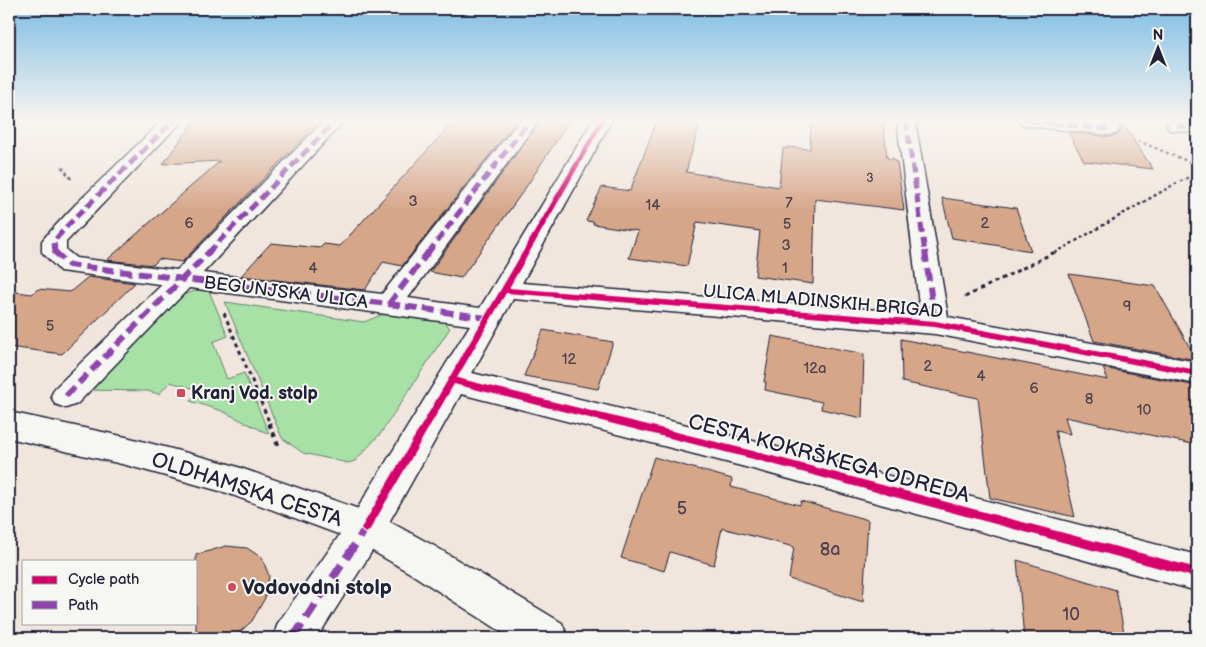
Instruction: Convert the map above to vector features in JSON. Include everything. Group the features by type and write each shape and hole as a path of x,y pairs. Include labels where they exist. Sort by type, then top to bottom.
{"street":[{"name":"BEGUNJSKA ULICA","path":"146,150 88,203 54,241 54,252 69,265 198,275 487,318"},
{"name":"BEGUNJSKA ULICA","path":"198,275 309,150"},
{"name":"BEGUNJSKA ULICA","path":"389,304 507,150"},
{"path":"293,638 366,528 585,150"},
{"path":"910,150 934,318"},
{"path":"66,396 198,275"},
{"name":"ULICA MLADINSKIH BRIGAD","path":"503,290 934,318 1197,373"},
{"name":"CESTA KOKRŠKEGA ODREDA","path":"452,380 753,455 1197,573"},
{"name":"OLDHAMSKA CESTA","path":"9,425 126,451 229,479 366,528 423,560 547,638"}],"path":[{"path":"1163,150 1197,164"},
{"path":"934,318 1049,257 1132,210 1163,189 1197,173"},
{"path":"198,275 278,445"}],"green space":[{"path":"198,290 209,291 228,336 213,342 227,379 244,373 269,434 222,411 190,401 199,390 170,382 159,394 147,391 85,390 177,297"},
{"path":"225,302 364,322 386,313 432,319 444,322 450,328 381,433 355,461 348,463 303,453 282,438"}],"building":[{"path":"173,150 291,150 182,262 159,259 153,265 107,260 220,161 163,164"},
{"path":"427,150 493,150 402,266 383,262 365,290 241,276 271,243 320,248 324,244 340,246"},
{"path":"519,150 550,150 461,278 430,272"},
{"path":"646,150 692,150 686,172 779,187 783,150 886,150 887,158 894,159 897,162 904,210 815,199 813,284 755,276 760,231 697,222 687,266 629,258 638,231 593,224 594,222 586,221 602,187 630,191"},
{"path":"1078,150 1140,150 1153,169 1084,161"},
{"path":"942,198 1016,208 1031,251 952,238"},
{"path":"1069,274 1155,286 1197,360 1094,341"},
{"path":"88,277 135,283 62,354 9,347 9,291 32,294 38,289 70,292"},
{"path":"543,330 613,342 598,389 524,376"},
{"path":"772,336 864,354 862,418 821,409 822,402 765,390 766,382 764,382"},
{"path":"901,339 1108,380 1103,368 1197,386 1197,445 1065,417 1070,434 1055,431 1075,517 990,498 978,398 902,382"},
{"path":"654,457 732,479 731,487 800,505 801,501 868,520 863,602 789,579 794,547 722,528 714,565 670,552 664,571 621,558"},
{"name":"Vodovodni stolp","path":"226,546 247,548 262,558 269,576 265,598 252,621 233,638 196,638 196,624 198,624 198,560 196,560 196,555"},
{"path":"1017,560 1116,590 1125,638 1024,638"}],"marked path":[{"path":"145,150 54,241 54,252 69,265 389,304 487,318"},
{"path":"66,396 183,279 307,150"},
{"path":"389,304 507,150"},
{"path":"910,150 935,324"},
{"path":"293,638 366,528"}],"cycle path":[{"path":"366,528 585,150"},
{"path":"503,290 935,324 1197,373"},
{"path":"452,380 753,455 1197,573"}],"place":[{"name":"Kranj Vod. stolp","path":"181,393"},
{"name":"Vodovodni stolp","path":"232,587"}]}
